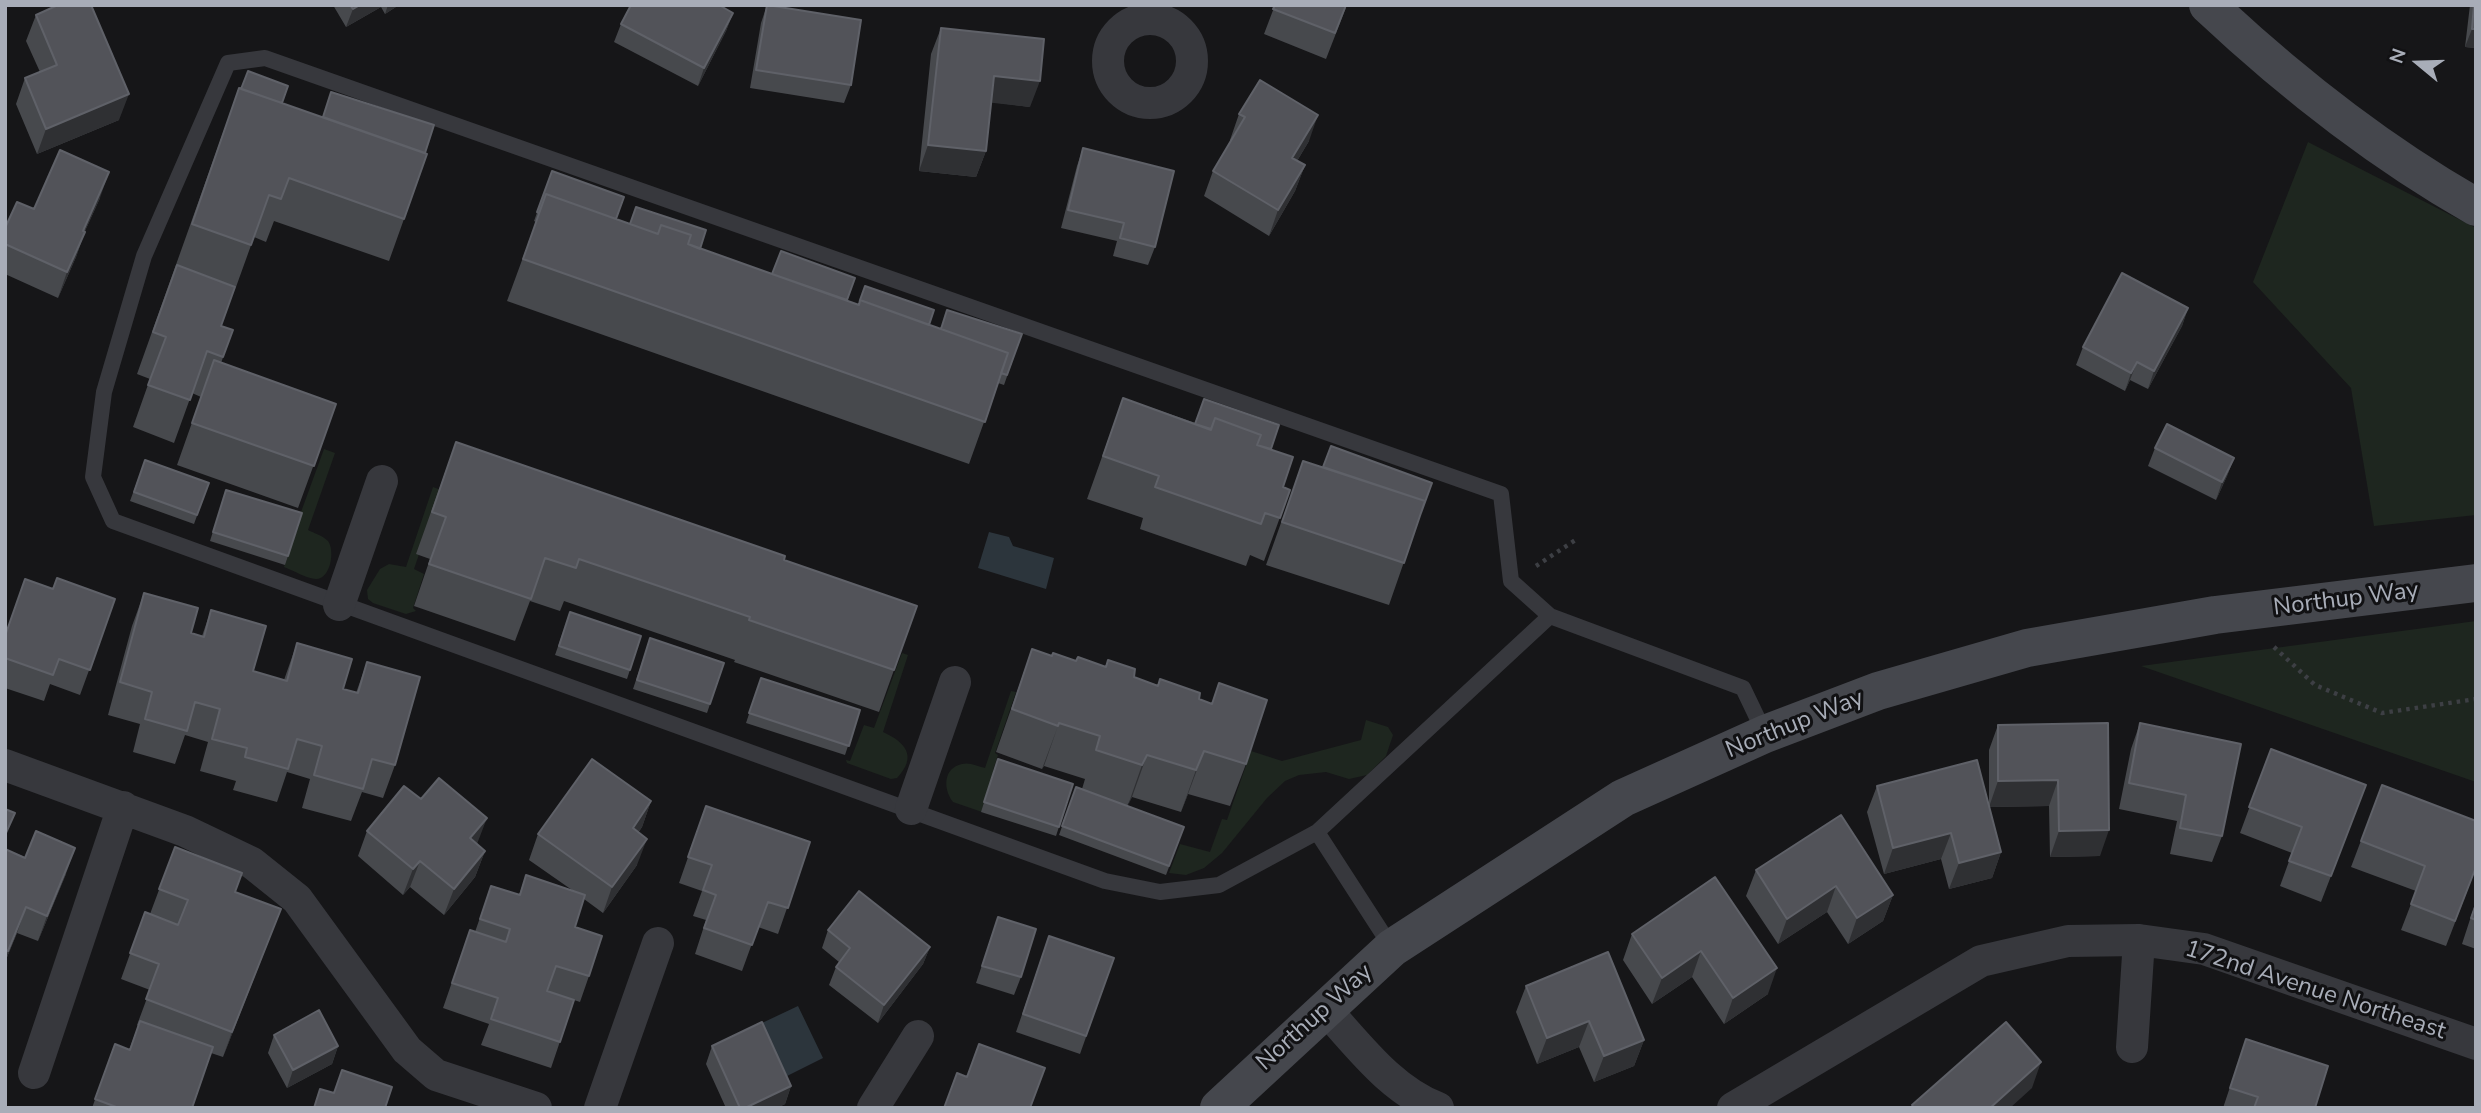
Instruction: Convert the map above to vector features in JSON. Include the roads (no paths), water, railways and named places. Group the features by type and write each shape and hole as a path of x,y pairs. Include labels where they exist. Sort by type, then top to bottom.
{"street":[{"path":"2208,5 2263,57 2425,178 2476,207"},
{"path":"339,605 382,481"},
{"name":"Northup Way","path":"1219,1108 1392,948 1623,798 1765,734 1878,691 2027,648 2215,615 2476,583"},
{"path":"911,809 955,682"},
{"path":"5,765 185,831 252,863 298,899 407,1050 436,1075 536,1108"},
{"path":"34,1073 124,807"},
{"path":"2132,1047 2139,940"},
{"name":"172nd Avenue Northeast","path":"1734,1108 1981,961 2068,941 2139,940 2204,949 2476,1044"},
{"path":"600,1108 658,943"},
{"path":"1326,1010 1388,1077 1438,1108"},
{"path":"873,1108 918,1036"}],"lane":[{"path":"1550,616 1317,832 1219,885 1160,892 1105,881 113,521 93,477 104,392 144,256 228,62 265,58 1501,494 1511,581 1550,616 1743,688 1765,734"},
{"path":"1317,832 1392,948"}]}
